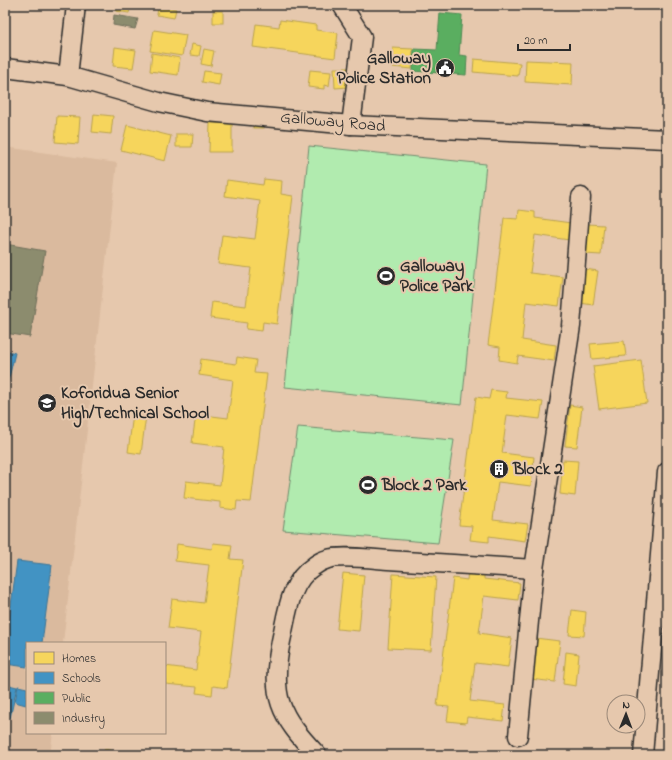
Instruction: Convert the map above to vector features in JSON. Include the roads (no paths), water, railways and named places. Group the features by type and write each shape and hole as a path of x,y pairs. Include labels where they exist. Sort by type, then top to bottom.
{"street":[{"path":"68,76 76,5"},
{"path":"342,5 362,37 351,125"},
{"name":"Galloway Road","path":"5,68 68,76 159,102 207,112 351,125 667,139"},
{"path":"518,736 534,569 571,326 581,197"},
{"path":"643,755 663,577 667,472"},
{"path":"317,755 295,732 280,703 276,685 277,663 291,596 301,578 313,566 328,558 359,558 534,569"}],"place":[{"name":"Galloway Police Station","path":"445,68"},
{"name":"Galloway Police Park","path":"386,276"},
{"name":"Koforidua Senior High/Technical School","path":"47,403"},
{"name":"Block 2","path":"499,469"},
{"name":"Block 2 Park","path":"368,485"}]}
